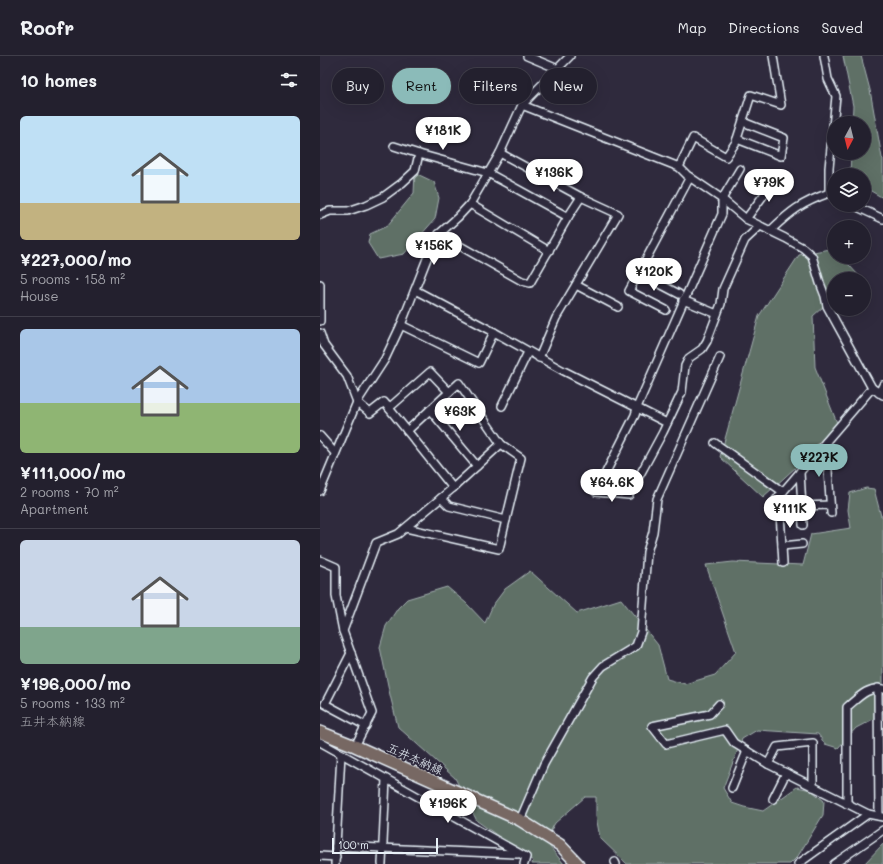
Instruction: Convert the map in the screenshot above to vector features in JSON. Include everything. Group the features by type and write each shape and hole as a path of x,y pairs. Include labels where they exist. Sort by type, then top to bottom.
{"main road":[{"name":"五井本納線","path":"320,732 355,746 520,820 560,845 578,864"}],"street":[{"path":"527,56 556,68"},
{"path":"559,68 570,56"},
{"path":"679,167 693,138 726,156 737,139 751,95 781,105 773,56"},
{"path":"824,56 828,79 836,96 829,168"},
{"path":"320,491 357,402 385,359 416,290 428,256 439,234 470,204 500,153 522,105 540,87"},
{"path":"522,105 679,167 746,219 803,248 812,256 827,306 872,388 881,394 883,385"},
{"path":"737,139 781,156 784,138 743,122"},
{"path":"394,146 488,173 568,217"},
{"path":"500,153 581,197 618,214 556,318 539,358"},
{"path":"320,215 330,211 348,211 383,197 415,171 419,154"},
{"path":"740,169 722,199 722,214 681,297 635,415 596,492 629,495 682,392 685,366 689,358 702,349 707,341 721,304 723,289 745,240 760,226"},
{"path":"666,310 629,292 690,177"},
{"path":"746,219 777,177"},
{"path":"770,231 789,212 810,200 827,195"},
{"path":"439,234 522,282 530,283 581,197"},
{"path":"470,204 549,251"},
{"path":"868,212 883,219"},
{"path":"639,273 681,297 717,314"},
{"path":"320,284 320,321"},
{"path":"576,285 618,307"},
{"path":"416,290 539,358 667,423"},
{"path":"401,325 479,363 494,332"},
{"path":"320,333 324,345 347,376 357,402 370,413 384,402 453,488"},
{"path":"502,406 528,352"},
{"path":"520,820 544,764 593,677 603,666 636,646 641,632 647,552 653,532 656,499 720,357"},
{"path":"389,408 430,372 449,392"},
{"path":"406,528 499,550 521,458 501,444 459,383 407,430"},
{"path":"782,563 779,496 872,388"},
{"path":"430,410 477,466"},
{"path":"320,436 335,453"},
{"path":"826,442 831,513"},
{"path":"715,443 779,496"},
{"path":"343,631 376,543 398,534 406,528 501,444"},
{"path":"800,472 804,525"},
{"path":"441,498 449,506 506,520"},
{"path":"802,506 830,505"},
{"path":"782,546 802,544"},
{"path":"320,560 336,568 336,596 343,631 372,713 355,746"},
{"path":"351,653 325,704 366,726"},
{"path":"719,704 710,714 652,726 666,744 725,730 734,743 768,764 847,804 868,814 881,817 880,689 870,689 847,707 847,804"},
{"path":"320,742 526,857 524,864"},
{"path":"768,764 777,747 813,743 813,786"},
{"path":"732,788 748,751"},
{"path":"320,856 336,860 341,754"},
{"path":"773,799 786,773"},
{"path":"382,864 386,779"},
{"path":"801,863 868,814"},
{"path":"834,864 883,830"},
{"path":"336,846 520,854"}],"green space":[{"path":"843,56 861,56 870,90 883,159 883,198 871,191 871,168 850,168 851,160 871,160 871,116 852,116 853,106"},
{"path":"415,173 434,182 439,198 435,219 404,254 378,259 368,243 370,234 387,226 414,193"},
{"path":"827,249 827,264 848,264 855,272 827,272 827,303 813,316 815,367 839,428 763,497 720,457 759,316 799,255"},
{"path":"866,488 874,489 881,516 883,516 883,714 856,728 838,748 825,744 818,734 757,730 742,739 723,788 732,803 763,811 797,787 811,790 824,801 823,815 798,856 790,864 627,864 600,838 596,816 596,797 585,797 555,823 545,841 564,864 532,864 533,861 477,821 455,778 398,727 380,647 386,626 398,608 407,599 447,587 466,603 485,623 493,605 505,589 530,571 577,613 621,599 658,645 667,679 685,684 715,675 736,652 706,565 733,562 803,565 811,534 851,528 848,510 850,493"},
{"path":"883,844 883,864 864,864"}]}
